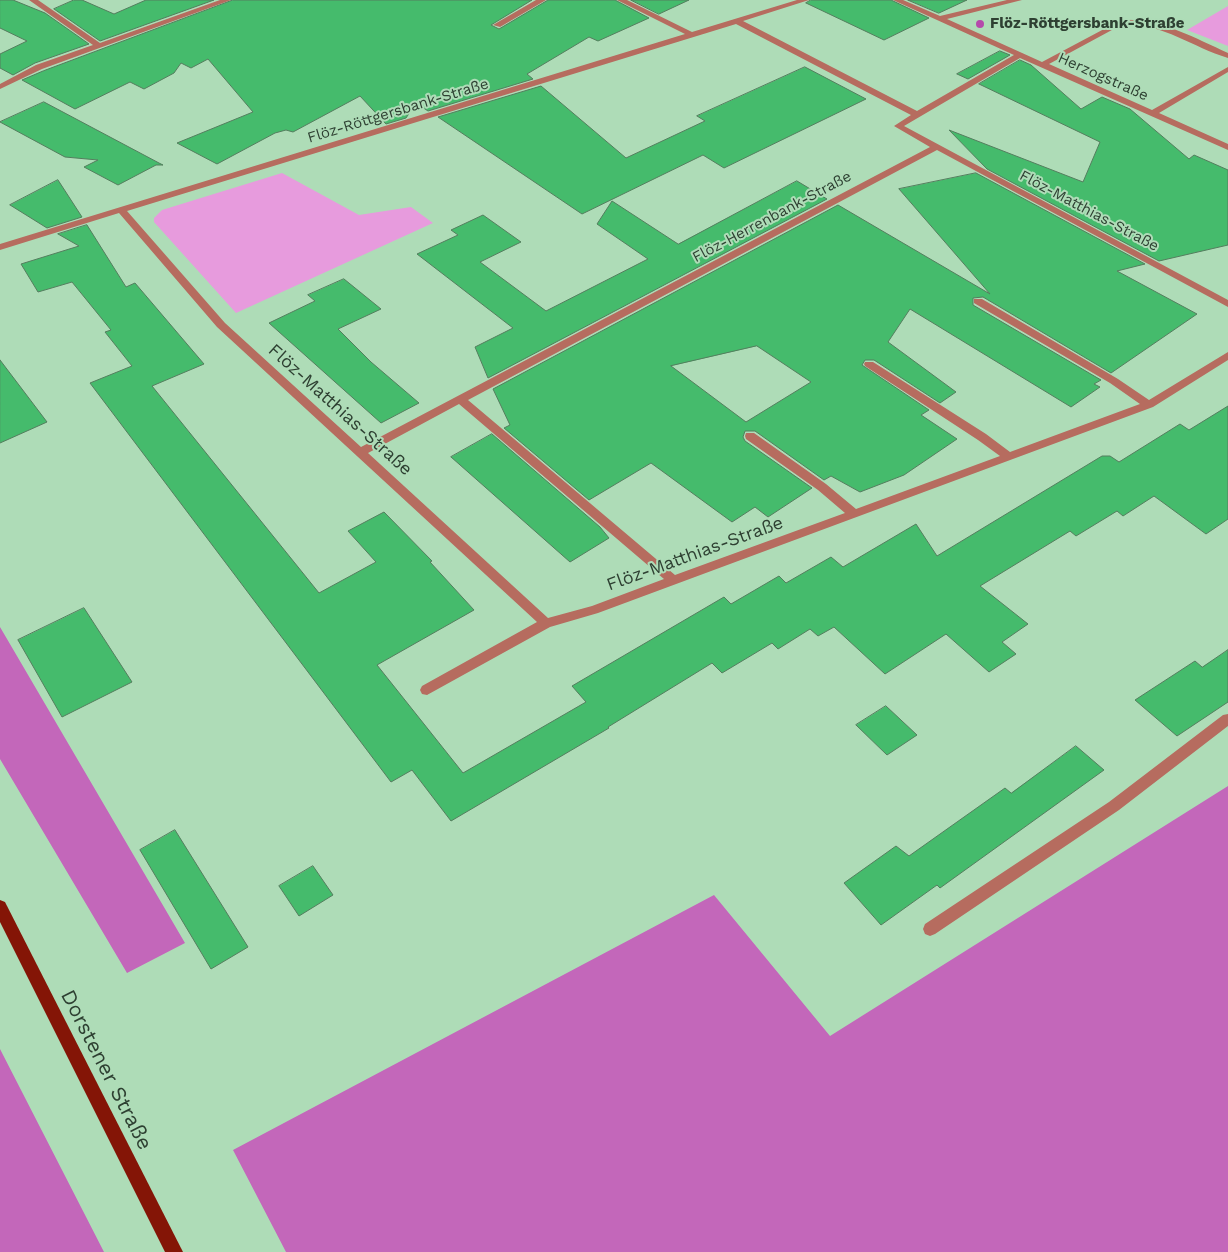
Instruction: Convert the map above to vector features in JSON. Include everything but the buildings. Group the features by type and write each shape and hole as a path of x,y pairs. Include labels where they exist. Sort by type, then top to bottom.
{"main road":[{"name":"Dorstener Straße","path":"0,907 174,1252"}],"street":[{"path":"33,0 98,46"},
{"path":"0,87 39,67 213,2 227,0"},
{"path":"497,25 542,0"},
{"path":"621,0 692,35"},
{"name":"Flöz-Röttgersbank-Straße","path":"0,248 804,0"},
{"name":"Herzogstraße","path":"897,0 1228,147"},
{"path":"939,19 970,10 1018,0"},
{"path":"737,20 917,115"},
{"name":"Herzogstraße","path":"1042,65 1121,22 1129,21 1153,24 1228,56"},
{"path":"935,148 898,126 1020,55"},
{"name":"Herzogstraße","path":"1152,114 1228,69"},
{"name":"Flöz-Matthias-Straße","path":"935,148 1228,304"},
{"name":"Flöz-Herrenbank-Straße","path":"361,452 935,148"},
{"name":"Flöz-Matthias-Straße","path":"122,211 221,324 546,623"},
{"path":"978,301 1114,381 1149,405"},
{"name":"Flöz-Matthias-Straße","path":"427,690 546,623 594,610 1149,405 1228,355"},
{"path":"868,364 982,437 1007,456"},
{"path":"461,400 673,580"},
{"path":"750,436 822,487 854,514"},
{"path":"930,929 1114,806 1228,720"}],"shaded area":[{"path":"1228,6 1228,46 1187,30"},
{"path":"282,173 359,215 411,207 433,223 236,313 154,222 154,218 162,210"},
{"path":"0,627 185,943 127,973 0,759"},
{"path":"1228,786 1228,1252 286,1252 233,1150 714,895 830,1036"},
{"path":"0,1049 104,1252 0,1252"}],"place":[{"name":"Flöz-Röttgersbank-Straße","path":"980,24"}]}
